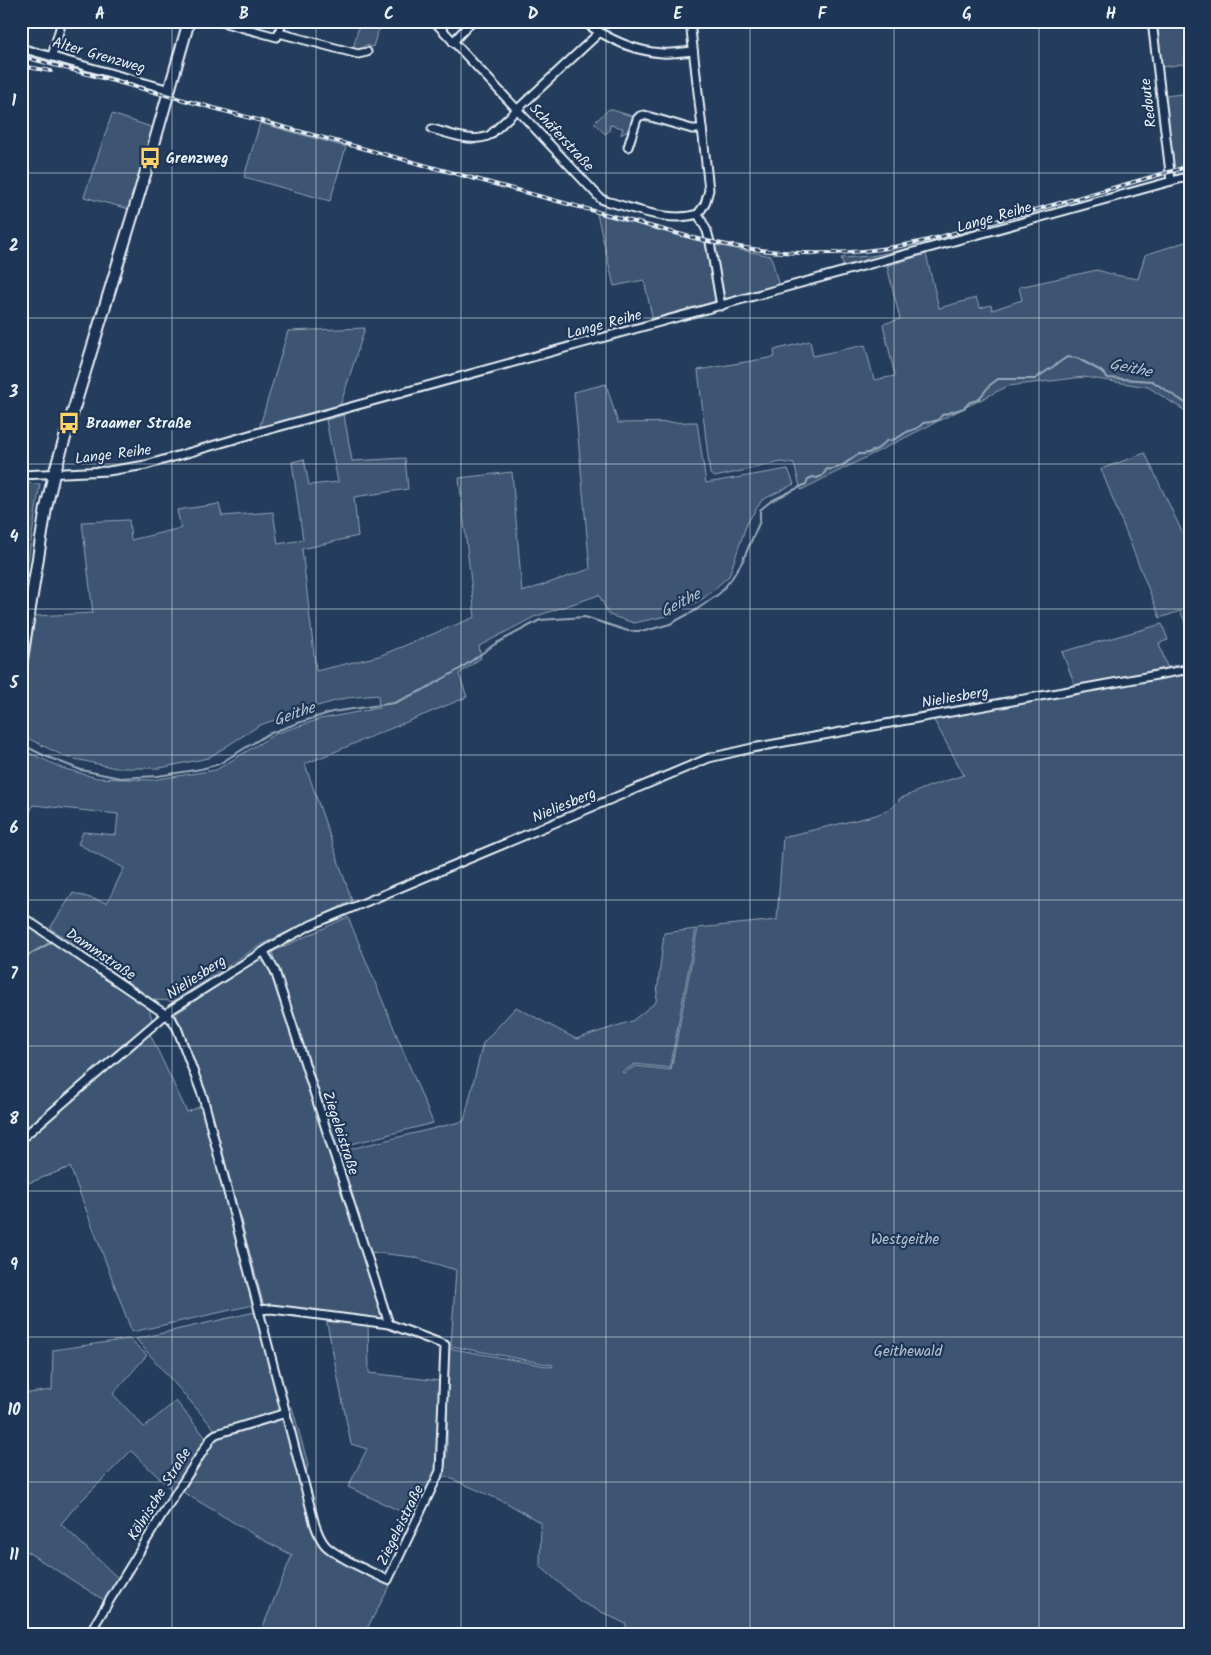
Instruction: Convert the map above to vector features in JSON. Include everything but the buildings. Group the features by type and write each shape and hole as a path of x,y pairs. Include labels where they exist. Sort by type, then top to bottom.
{"street":[{"path":"52,56 62,21"},
{"path":"21,664 46,508 54,474 189,21"},
{"path":"218,21 277,37 282,21"},
{"name":"Schäferstraße","path":"434,21 601,199 670,217 698,214"},
{"path":"453,42 472,21"},
{"path":"583,21 599,34 616,42 642,50 660,53 693,51"},
{"path":"690,21 709,190 705,204 698,214 707,231 710,242 722,306"},
{"name":"Redoute","path":"1152,21 1171,181"},
{"path":"279,32 358,54 367,52"},
{"path":"432,129 473,138 485,138 518,110 599,34"},
{"name":"Alter Grenzweg","path":"21,48 170,90"},
{"path":"628,147 636,121 640,116 644,115 692,129 702,129"},
{"name":"Lange Reihe","path":"21,475 108,471 146,465 1190,176"},
{"name":"Nieliesberg","path":"21,1139 165,1014 272,946 311,925 709,758 1190,669"},
{"name":"Dammstraße","path":"21,916 165,1014"},
{"name":"Ziegeleistraße","path":"264,952 275,971 389,1324"},
{"name":"Ziegeleistraße","path":"165,1014 177,1028 202,1098 320,1538 327,1546 339,1554 388,1580 440,1471 445,1345 389,1324 271,1309 259,1310"},
{"name":"Kölnische Straße","path":"88,1634 212,1437 216,1434 286,1413"}],"green space":[{"path":"360,21 373,21 385,24 377,33 373,47 366,45 359,49 353,49"},
{"path":"1157,21 1190,21 1190,48 1188,48 1190,63 1162,67"},
{"path":"1190,93 1190,164 1171,170 1165,96"},
{"path":"609,109 635,117 631,129 621,135 623,128 610,125 609,131 605,134 594,123"},
{"path":"112,114 154,128 129,209 84,197"},
{"path":"260,123 346,147 330,201 244,177"},
{"path":"597,214 705,242 715,300 712,304 653,321 644,280 614,286"},
{"path":"1188,241 1190,242 1190,414 1148,387 1084,377 1008,386 801,490 794,464 781,462 715,477 710,474 698,370 775,357 774,350 810,341 813,356 865,345 874,380 895,376 883,324 900,319 887,266 926,254 939,308 976,298 980,308 991,305 992,310 1022,300 1019,287 1097,270 1138,279 1145,255"},
{"path":"929,244 844,268 841,258 871,256"},
{"path":"715,245 771,256 779,287 728,300 725,298"},
{"path":"365,328 340,406 259,429 288,331"},
{"path":"606,384 618,423 697,422 706,483 788,469 794,484 762,500 747,523 729,576 704,598 671,615 634,623 609,615 599,595 534,617 479,646 481,658 459,674 467,697 305,764 352,901 260,945 174,1001 154,1000 50,928 73,893 107,903 124,868 78,844 83,832 116,835 118,814 33,805 21,833 21,749 62,768 97,778 152,780 216,770 275,734 320,719 379,708 378,695 346,698 260,725 208,758 160,768 116,768 66,757 21,735 21,713 35,616 93,613 82,522 129,520 131,540 181,528 177,510 219,504 222,516 273,512 278,544 303,540 292,462 304,459 309,485 338,482 326,420 344,415 352,461 405,458 408,489 354,497 358,536 302,549 316,671 379,656 475,617 459,478 512,472 522,592 590,569 574,392"},
{"path":"1145,453 1190,549 1190,624 1187,626 1180,611 1160,618 1101,469"},
{"path":"21,483 40,484 28,561 21,640"},
{"name":"Westgeithe","path":"1162,624 1168,640 1159,643 1167,667 1190,663 1190,1634 626,1634 626,1624 581,1602 540,1566 541,1523 507,1503 443,1475 447,1453 448,1348 552,1367 553,1365 451,1346 456,1270 413,1257 370,1252 338,1152 464,1121 483,1043 516,1007 576,1039 632,1021 656,1002 664,933 696,929 670,1068 635,1064 622,1072 624,1073 635,1066 671,1070 698,928 777,920 783,837 873,816 889,810 899,799 964,775 931,715 1091,686 1091,683 1075,685 1062,652"},
{"path":"348,917 433,1123 336,1148 272,952"},
{"path":"21,921 149,1008 152,1020 115,1054 149,1032 187,1112 201,1106 253,1305 132,1332 70,1167 21,1186"},
{"path":"259,959 270,967 385,1320 264,1306 209,1101 176,1014 250,963"},
{"path":"255,1312 282,1410 292,1407 308,1464 305,1479 320,1541 358,1566 391,1584 364,1634 260,1634 292,1555 263,1540 183,1492 217,1437 216,1431 136,1339"},
{"path":"326,1318 368,1324 369,1373 440,1381 438,1473 417,1519 348,1487 367,1449 351,1444"},
{"path":"129,1339 147,1355 113,1394 144,1427 176,1401 206,1438 175,1493 131,1451 76,1506 61,1524 121,1581 107,1602 21,1548 21,1394 52,1390 53,1350"}],"waterway":[{"name":"Geithe","path":"21,744 81,770 120,778 158,776 201,769 219,764 268,734 298,723 332,712 394,703 423,690 460,669 495,644 540,620 585,617 628,631 645,631 670,624 696,610 720,593 742,562 760,521 760,510 771,501 806,484 808,479 822,476 827,469 841,466 859,454 874,450 886,441 917,428 923,423 938,420 942,415 964,408 970,402 978,400 990,385 998,379 1035,379 1067,357 1077,358 1101,371 1108,378 1152,381 1190,406"},
{"path":"21,959 50,943"}],"railway":[{"path":"21,56 694,238 725,245 786,252 848,252 909,244 940,237 1190,166"},
{"path":"21,66 51,71"}],"place":[{"name":"Grenzweg","path":"150,158"},
{"name":"Braamer Straße","path":"69,423"}],"park label":[{"name":"Geithewald","path":"908,1351"}]}
